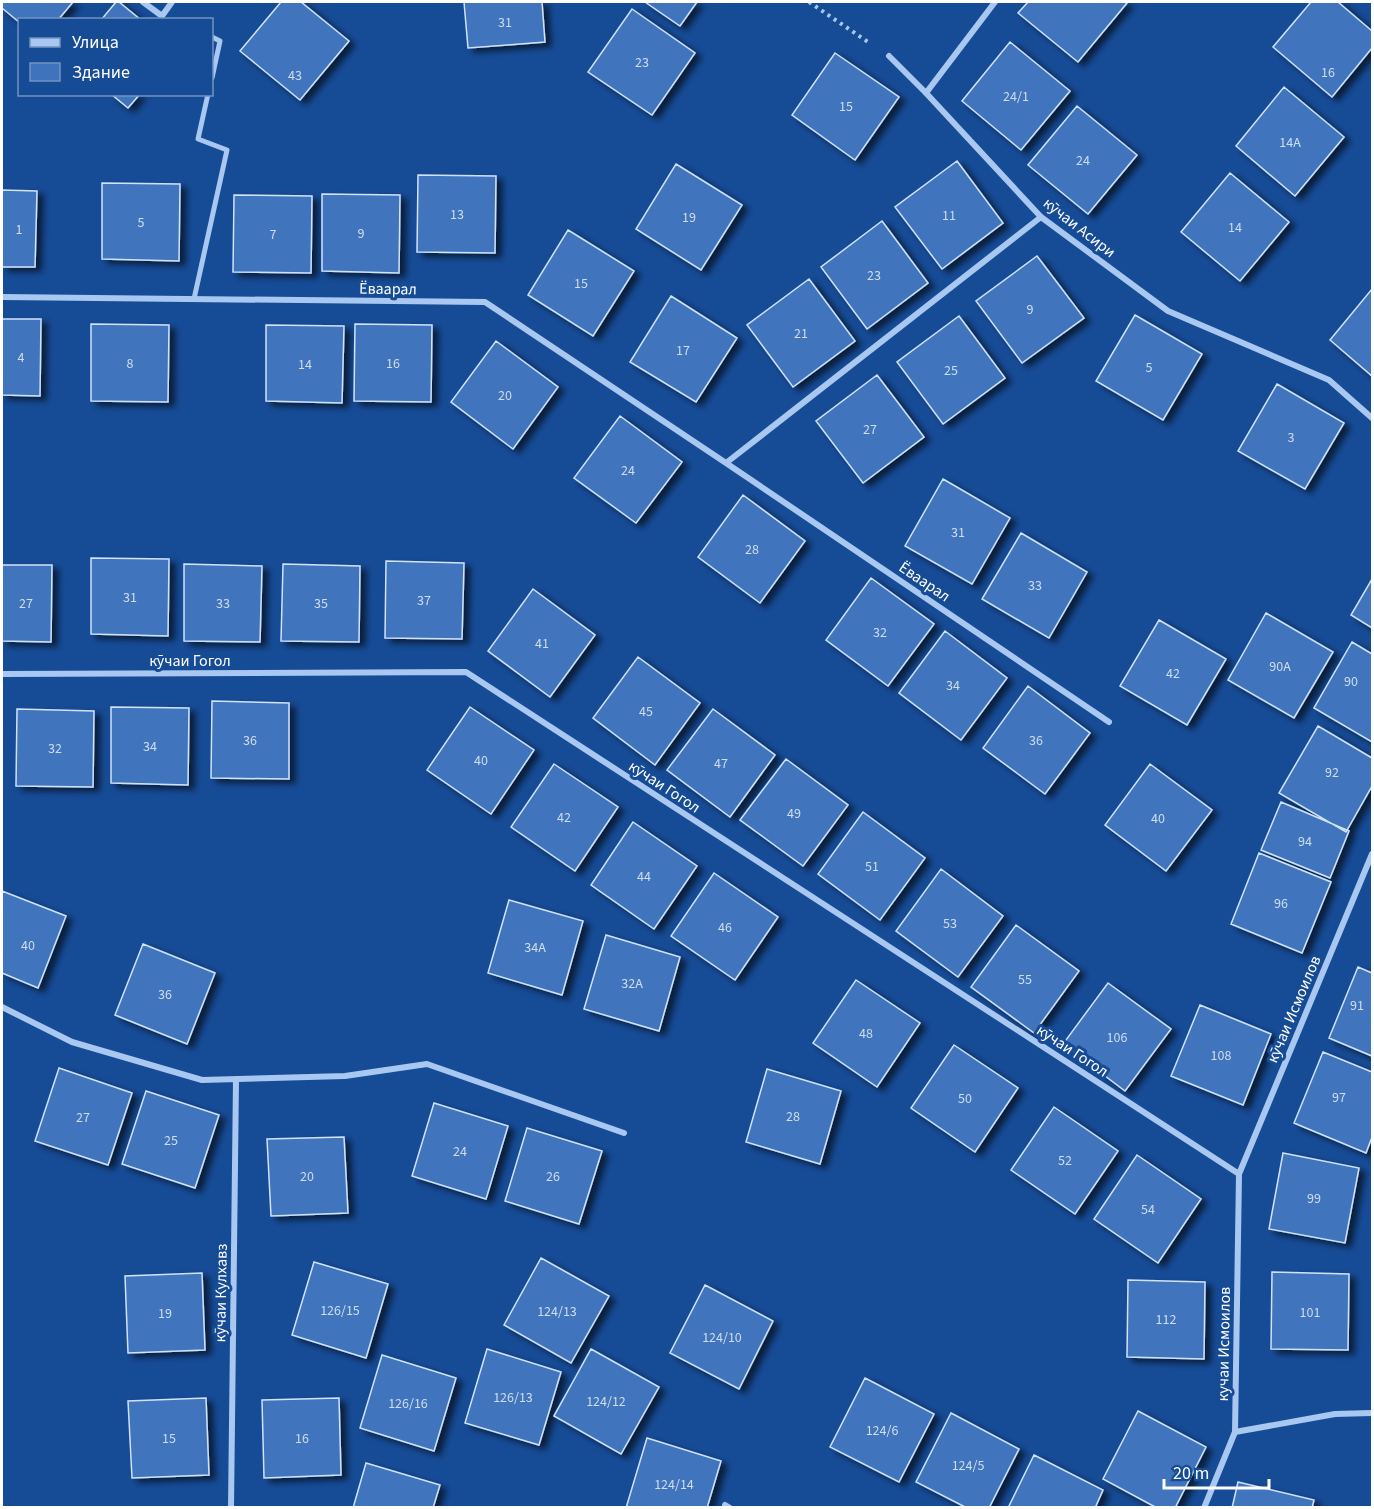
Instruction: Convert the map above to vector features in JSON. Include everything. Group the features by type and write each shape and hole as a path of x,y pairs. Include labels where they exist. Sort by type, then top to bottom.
{"street":[{"path":"143,2 166,18"},
{"path":"162,16 172,2"},
{"path":"926,93 995,2"},
{"path":"213,38 220,41 213,73"},
{"name":"кӯчаи Асири","path":"889,56 1041,217 1168,311 1329,380 1372,418"},
{"path":"194,299 227,150 198,139 208,96"},
{"path":"726,463 1041,217"},
{"name":"Ёваарал","path":"2,297 485,302 1109,722"},
{"name":"кӯчаи Гогол","path":"2,674 466,672 1239,1174"},
{"name":"кӯчаи Исмоилов","path":"1239,1174 1372,854"},
{"path":"2,1007 72,1042 202,1080 345,1076 428,1064 624,1133"},
{"name":"кӯчаи Кулхавз","path":"231,1508 236,1079"},
{"name":"кучаи Исмоилов","path":"1203,1508 1235,1432 1239,1174"},
{"path":"1235,1432 1335,1414 1372,1413"}],"path":[{"path":"809,2 889,56"}],"building":[{"path":"2,2 73,2 60,18 18,18 18,21 2,8"},
{"path":"116,2 119,2 139,18 103,18"},
{"path":"281,2 301,2 349,41 300,100 240,51"},
{"path":"464,2 542,2 545,42 468,48"},
{"path":"645,2 697,2 680,26"},
{"path":"1028,2 1127,3 1078,62 1018,13"},
{"path":"1311,2 1338,2 1372,31 1372,48 1332,97 1273,47"},
{"path":"632,9 695,53 652,115 588,72"},
{"path":"1010,42 1070,91 1021,150 962,101"},
{"path":"835,53 899,97 855,160 792,115"},
{"path":"1284,87 1344,137 1295,196 1236,146"},
{"path":"113,96 138,96 128,108"},
{"path":"1077,106 1137,155 1088,214 1028,165"},
{"path":"957,161 1003,223 942,269 895,207"},
{"path":"676,164 742,205 701,270 636,229"},
{"path":"1230,173 1289,222 1240,281 1181,232"},
{"path":"418,175 496,176 495,253 417,252"},
{"path":"102,183 180,184 179,261 102,259"},
{"path":"2,190 37,191 35,267 2,267"},
{"path":"322,194 400,195 399,273 322,271"},
{"path":"234,195 312,196 311,273 233,272"},
{"path":"882,221 928,283 867,329 821,267"},
{"path":"568,230 634,271 593,336 528,295"},
{"path":"1037,256 1084,318 1022,363 976,301"},
{"path":"809,279 855,341 793,387 747,325"},
{"path":"1372,289 1372,376 1330,340"},
{"path":"671,296 737,338 696,402 630,362"},
{"path":"1135,315 1202,354 1163,420 1096,381"},
{"path":"959,316 1005,378 943,424 897,362"},
{"path":"2,319 41,319 40,396 2,395"},
{"path":"91,324 169,325 168,402 91,401"},
{"path":"355,324 432,325 431,402 354,401"},
{"path":"266,325 344,326 342,403 266,401"},
{"path":"496,341 558,387 513,449 451,402"},
{"path":"877,375 924,437 863,483 816,421"},
{"path":"1277,384 1344,423 1305,489 1238,451"},
{"path":"620,416 682,462 636,523 574,478"},
{"path":"943,479 1010,518 972,584 905,546"},
{"path":"743,495 805,541 760,603 698,557"},
{"path":"1021,533 1087,572 1049,638 982,599"},
{"path":"91,558 169,559 168,636 91,634"},
{"path":"386,561 464,563 462,639 385,638"},
{"path":"184,564 262,566 260,642 184,641"},
{"path":"283,564 360,566 359,642 281,641"},
{"path":"2,565 52,565 51,642 2,641"},
{"path":"871,578 934,624 888,686 826,640"},
{"path":"1372,579 1372,628 1351,615"},
{"path":"533,589 595,635 550,697 488,651"},
{"path":"1266,613 1333,652 1294,718 1228,680"},
{"path":"1159,620 1226,659 1187,725 1120,686"},
{"path":"945,631 1007,678 961,740 899,693"},
{"path":"1352,642 1372,654 1372,742 1314,708"},
{"path":"638,657 700,703 655,765 593,718"},
{"path":"1028,686 1090,733 1045,794 983,748"},
{"path":"212,701 289,703 289,779 211,778"},
{"path":"111,707 189,708 188,785 111,783"},
{"path":"470,707 534,750 491,814 427,770"},
{"path":"17,709 94,711 93,787 16,786"},
{"path":"713,709 775,755 730,817 667,770"},
{"path":"1318,726 1372,758 1372,786 1346,832 1279,793"},
{"path":"786,759 848,805 803,866 740,820"},
{"path":"554,764 618,807 575,871 511,827"},
{"path":"1150,764 1212,810 1166,871 1105,825"},
{"path":"1281,802 1349,831 1330,878 1261,850"},
{"path":"863,812 925,858 880,920 818,874"},
{"path":"633,822 697,866 654,929 591,885"},
{"path":"1259,853 1331,882 1302,953 1231,924"},
{"path":"941,869 1003,916 958,977 896,931"},
{"path":"714,873 778,917 735,980 671,936"},
{"path":"2,891 66,916 38,988 2,973"},
{"path":"509,900 583,921 562,995 488,973"},
{"path":"1016,925 1079,971 1034,1033 971,987"},
{"path":"606,935 680,957 659,1031 584,1009"},
{"path":"143,944 215,973 187,1044 115,1015"},
{"path":"1358,967 1372,973 1372,1056 1329,1038"},
{"path":"856,980 920,1023 877,1087 813,1043"},
{"path":"1108,983 1171,1029 1125,1091 1063,1044"},
{"path":"1200,1005 1271,1034 1243,1105 1171,1076"},
{"path":"954,1045 1018,1088 975,1152 911,1108"},
{"path":"1323,1052 1372,1072 1372,1137 1366,1153 1294,1123"},
{"path":"59,1068 132,1093 108,1165 35,1141"},
{"path":"767,1069 841,1091 820,1164 746,1142"},
{"path":"146,1091 219,1115 195,1188 122,1164"},
{"path":"434,1103 508,1126 486,1199 412,1176"},
{"path":"1054,1107 1118,1151 1075,1214 1011,1170"},
{"path":"527,1128 602,1151 579,1224 505,1201"},
{"path":"344,1137 348,1213 271,1216 267,1139"},
{"path":"1283,1153 1359,1168 1345,1243 1269,1229"},
{"path":"1137,1155 1201,1199 1158,1263 1094,1219"},
{"path":"541,1258 609,1296 571,1363 504,1325"},
{"path":"314,1262 388,1284 366,1358 292,1335"},
{"path":"1272,1272 1349,1274 1348,1350 1271,1349"},
{"path":"202,1273 205,1350 128,1353 125,1276"},
{"path":"1128,1280 1205,1282 1204,1359 1127,1357"},
{"path":"705,1285 773,1321 739,1389 670,1353"},
{"path":"487,1349 561,1372 539,1445 465,1423"},
{"path":"591,1349 659,1387 621,1454 554,1416"},
{"path":"382,1355 456,1378 434,1451 360,1428"},
{"path":"865,1378 934,1414 899,1482 830,1447"},
{"path":"206,1398 209,1475 132,1478 128,1401"},
{"path":"339,1398 341,1475 264,1478 262,1400"},
{"path":"1138,1411 1206,1447 1175,1508 1157,1508 1103,1479"},
{"path":"951,1413 1019,1449 989,1508 967,1508 916,1482"},
{"path":"647,1438 721,1461 707,1508 626,1508"},
{"path":"1034,1455 1103,1490 1095,1508 1008,1508"},
{"path":"366,1463 440,1485 433,1508 353,1508"},
{"path":"1238,1482 1314,1500 1312,1508 1232,1508"}]}
